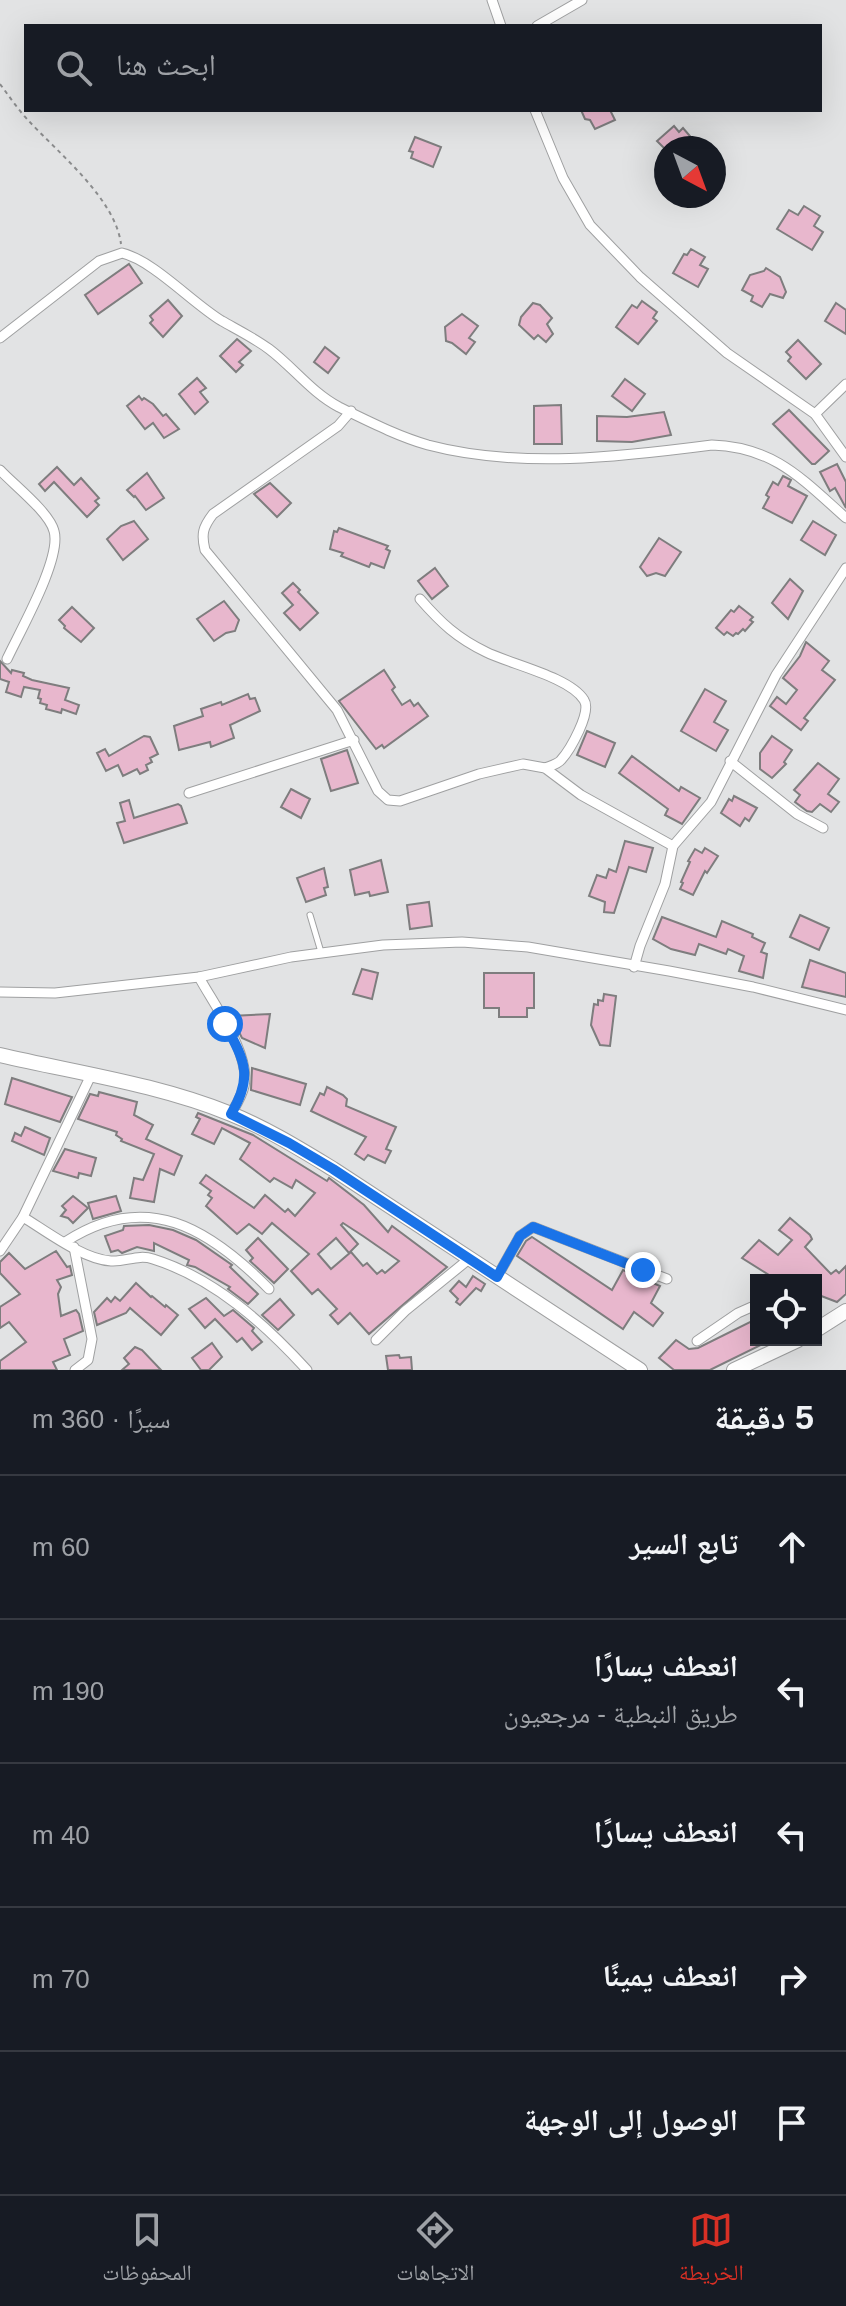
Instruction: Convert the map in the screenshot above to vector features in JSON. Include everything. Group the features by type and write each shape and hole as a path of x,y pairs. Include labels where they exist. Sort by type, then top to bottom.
{"main road":[{"path":"0,1055 92,1073 231,1114 333,1169 640,1370"},
{"path":"822,1326 846,1311"},
{"path":"734,1370 785,1346"}],"street":[{"path":"492,0 500,24"},
{"path":"540,24 582,0"},
{"path":"536,112 563,178 590,225 613,251 727,353 815,414 846,457"},
{"path":"0,338 99,261 122,253 139,260 218,319 269,350 318,392 384,429 465,453 558,458 712,445 737,446 775,459 846,518"},
{"path":"815,414 846,384"},
{"path":"351,411 338,426 213,514 205,525 202,537 205,550 330,702 354,740 378,791 388,800 400,801 479,774 523,764 545,768 581,795 673,846"},
{"path":"0,470 47,519 54,529 56,546 7,659"},
{"path":"634,967 665,884 673,846 711,802 781,666 846,568"},
{"path":"420,599 447,629 487,653 543,673 587,703 580,730 560,762 545,768"},
{"path":"189,793 354,740"},
{"path":"730,761 797,814 823,828"},
{"path":"0,992 55,993 199,977 291,957 383,945 462,942 528,947 753,987 846,1010"},
{"path":"199,977 246,1069 245,1085 231,1114"},
{"path":"0,1251 23,1217 92,1073"},
{"path":"69,1245 80,1232 112,1221 145,1216 160,1218 193,1228 212,1239 230,1251 269,1289"},
{"path":"23,1217 69,1245 107,1261 138,1257 155,1259 193,1276 267,1329 307,1370"},
{"path":"497,1277 520,1236 533,1227 667,1279"},
{"path":"69,1245 92,1339 88,1360 75,1370"},
{"path":"376,1340 405,1311 469,1259"},
{"path":"697,1341 750,1308"}],"lane":[{"path":"310,915 321,953"}],"path":[{"path":"0,84 24,116 100,197 119,228 122,253"}],"building":[{"path":"582,112 611,112 615,120 595,129 590,120 585,119"},
{"path":"674,126 679,132 683,128 690,136 663,136"},
{"path":"415,137 441,147 433,167 411,158 413,152 409,151"},
{"path":"804,206 820,216 814,226 823,232 812,250 777,229 789,210 798,215"},
{"path":"691,249 705,257 700,265 708,269 698,287 673,273 684,254 687,255"},
{"path":"129,264 142,283 98,314 85,295"},
{"path":"766,268 780,277 786,292 783,298 770,294 762,307 751,301 753,296 742,290 750,275"},
{"path":"168,300 182,316 163,337 150,323 153,320 150,316"},
{"path":"642,301 657,312 653,318 657,321 638,344 616,327 632,305 637,308"},
{"path":"533,303 540,305 552,318 547,324 553,334 546,342 538,335 534,339 519,325 521,317"},
{"path":"836,303 846,310 846,334 825,321"},
{"path":"462,314 478,326 469,338 475,342 466,354 446,341 445,327"},
{"path":"237,339 251,351 239,362 243,365 236,372 220,356"},
{"path":"798,340 821,364 806,379 788,361 791,357 786,352"},
{"path":"325,347 339,358 328,373 314,362"},
{"path":"197,378 206,388 200,392 208,402 195,414 179,394"},
{"path":"625,379 645,394 632,411 612,396"},
{"path":"139,396 153,404 163,416 166,414 179,429 164,438 153,423 145,429 127,406"},
{"path":"561,405 562,444 534,444 534,406"},
{"path":"789,410 829,451 815,464 773,424"},
{"path":"664,412 671,435 632,442 597,441 597,416 627,417"},
{"path":"837,464 846,482 846,508 835,488 830,491 820,472"},
{"path":"57,467 74,485 81,478 99,498 95,501 99,505 87,517 54,482 45,491 39,484"},
{"path":"147,473 164,498 146,510 127,490"},
{"path":"783,476 791,480 788,486 807,496 792,523 763,508 773,482 778,485"},
{"path":"270,483 291,503 277,517 254,494"},
{"path":"134,521 148,539 123,560 107,539 121,526"},
{"path":"813,521 836,535 825,555 801,540"},
{"path":"339,528 388,546 386,549 390,551 384,568 371,563 369,567 330,549 334,531 337,532"},
{"path":"659,538 681,552 665,576 656,573 647,576 640,567"},
{"path":"435,568 448,586 432,599 418,581"},
{"path":"790,579 803,591 788,619 772,603"},
{"path":"293,583 318,613 300,630 284,613 293,605 282,593"},
{"path":"224,601 239,620 235,631 214,641 197,619"},
{"path":"739,606 753,617 750,620 753,622 745,631 743,629 733,636 727,632 724,635 716,628 731,610 734,612"},
{"path":"72,607 94,628 81,642 59,620"},
{"path":"806,642 829,661 822,670 835,680 804,718 808,721 801,730 770,706 777,697 786,704 797,690 783,678 800,656"},
{"path":"0,661 11,673 12,670 24,673 23,676 32,680 69,688 65,700 79,705 76,714 62,709 61,713 46,709 47,705 40,703 41,699 38,698 40,690 24,687 21,697 6,692 9,682 0,679"},
{"path":"384,670 402,705 410,700 414,706 418,703 428,716 384,748 382,745 376,749 339,701"},
{"path":"705,689 726,701 714,722 728,730 716,751 681,731"},
{"path":"248,694 250,699 255,698 260,711 230,725 234,738 211,747 210,742 179,750 174,726 203,716 201,709 221,702 222,705"},
{"path":"587,731 615,743 605,767 577,755"},
{"path":"144,736 150,737 158,754 150,758 152,762 146,765 148,770 140,774 137,769 123,776 118,765 106,771 97,753 105,749 109,756"},
{"path":"772,736 792,750 784,762 786,764 772,778 760,769 760,753"},
{"path":"347,750 358,783 331,791 321,759"},
{"path":"632,756 679,791 681,787 700,798 682,824 665,815 668,809 619,773"},
{"path":"818,763 839,779 828,794 839,802 831,812 820,804 812,812 807,811 795,802 800,795 794,790"},
{"path":"291,789 310,799 301,818 281,807"},
{"path":"734,796 757,808 749,821 745,818 740,826 721,813"},
{"path":"129,800 134,818 178,804 187,823 124,843 117,823 125,821 120,803"},
{"path":"625,841 653,848 646,872 629,867 614,913 604,912 605,902 589,896 597,875 606,878 609,869 616,872"},
{"path":"705,848 718,856 707,873 705,871 693,895 680,889 681,882 695,849 702,853"},
{"path":"381,860 388,892 355,895 350,870"},
{"path":"324,868 328,887 324,888 326,895 306,902 297,878"},
{"path":"429,902 432,926 410,929 407,905"},
{"path":"800,915 829,928 819,950 790,937"},
{"path":"662,917 716,937 722,921 753,934 752,937 765,943 761,952 767,954 763,978 739,971 744,956 728,949 726,954 699,944 695,955 671,949 653,939"},
{"path":"810,960 846,973 846,997 802,987"},
{"path":"362,969 378,973 372,999 353,994"},
{"path":"484,973 534,973 534,1008 527,1008 527,1017 499,1017 499,1008 484,1008"},
{"path":"604,994 616,996 610,1046 600,1045 591,1025 594,1004 598,1005 598,1000 603,1001"},
{"path":"270,1014 265,1048 242,1038 231,1016"},
{"path":"252,1068 306,1084 300,1105 251,1090"},
{"path":"12,1078 72,1097 60,1122 5,1104"},
{"path":"327,1087 347,1099 346,1106 396,1127 386,1149 391,1151 385,1163 368,1155 364,1160 355,1154 366,1137 311,1111 320,1093 324,1095"},
{"path":"99,1092 137,1102 134,1115 153,1125 146,1139 182,1156 174,1175 160,1169 154,1202 130,1198 134,1178 143,1180 154,1154 121,1141 117,1132 78,1119 90,1094 98,1096"},
{"path":"198,1113 253,1135 327,1181 329,1178 364,1205 388,1232 392,1226 447,1267 369,1334 350,1313 338,1324 330,1315 337,1309 318,1289 312,1294 291,1271 309,1254 272,1223 262,1234 249,1224 237,1234 206,1206 212,1198 208,1195 211,1191 200,1183 206,1175 254,1208 265,1195 285,1212 288,1209 295,1216 315,1193 296,1180 292,1188 274,1178 270,1182 240,1159 250,1143 222,1128 214,1144 192,1134 200,1119 196,1117","holes":["343,1223 399,1261 385,1273 382,1270 377,1274 367,1263 363,1266 351,1252 331,1269 318,1254 336,1238 349,1253 358,1244 341,1225"]},
{"path":"25,1127 50,1138 44,1155 12,1141 15,1133 21,1136"},
{"path":"65,1149 96,1158 91,1176 79,1173 78,1178 53,1171"},
{"path":"73,1196 88,1208 73,1223 61,1216 66,1210 62,1206"},
{"path":"116,1196 121,1211 93,1219 88,1203"},
{"path":"790,1218 810,1235 812,1239 805,1247 831,1274 836,1270 839,1273 846,1266 846,1294 837,1302 822,1296 822,1274 767,1274 742,1258 759,1240 778,1255 792,1240 779,1230"},
{"path":"149,1225 173,1230 196,1240 232,1265 230,1267 258,1294 248,1304 228,1289 230,1287 187,1265 189,1260 154,1243 154,1251 137,1247 122,1253 118,1250 111,1252 105,1236 123,1230 124,1226"},
{"path":"532,1237 612,1290 623,1270 660,1286 651,1303 663,1313 653,1326 634,1312 623,1329 517,1256"},
{"path":"258,1238 288,1269 274,1283 250,1261 253,1258 246,1250"},
{"path":"56,1251 67,1267 70,1266 72,1275 57,1280 61,1287 58,1294 61,1316 76,1310 83,1331 64,1339 70,1355 53,1362 57,1370 0,1370 0,1361 26,1342 9,1322 0,1328 0,1307 20,1294 0,1273 0,1262 9,1253 25,1269"},
{"path":"473,1276 485,1284 481,1291 476,1288 460,1305 450,1291 459,1281 466,1287"},
{"path":"136,1283 178,1315 161,1335 130,1308 126,1313 97,1325 94,1312 107,1298 111,1302 115,1297 120,1301"},
{"path":"206,1298 224,1316 233,1310 254,1328 252,1331 262,1342 252,1350 242,1338 237,1342 215,1319 205,1328 189,1309"},
{"path":"280,1299 294,1315 278,1330 262,1315"},
{"path":"750,1322 750,1346 759,1346 710,1370 674,1370 659,1358 676,1340 689,1349 698,1348"},
{"path":"212,1343 222,1357 209,1370 201,1370 192,1358"},
{"path":"135,1347 161,1370 122,1370 129,1364 124,1358"},
{"path":"399,1355 400,1358 411,1357 412,1370 388,1370 386,1356"}],"route":[{"path":"225,1024 246,1069 245,1085 231,1114 333,1169 497,1277 520,1236 533,1227 643,1270"}]}
